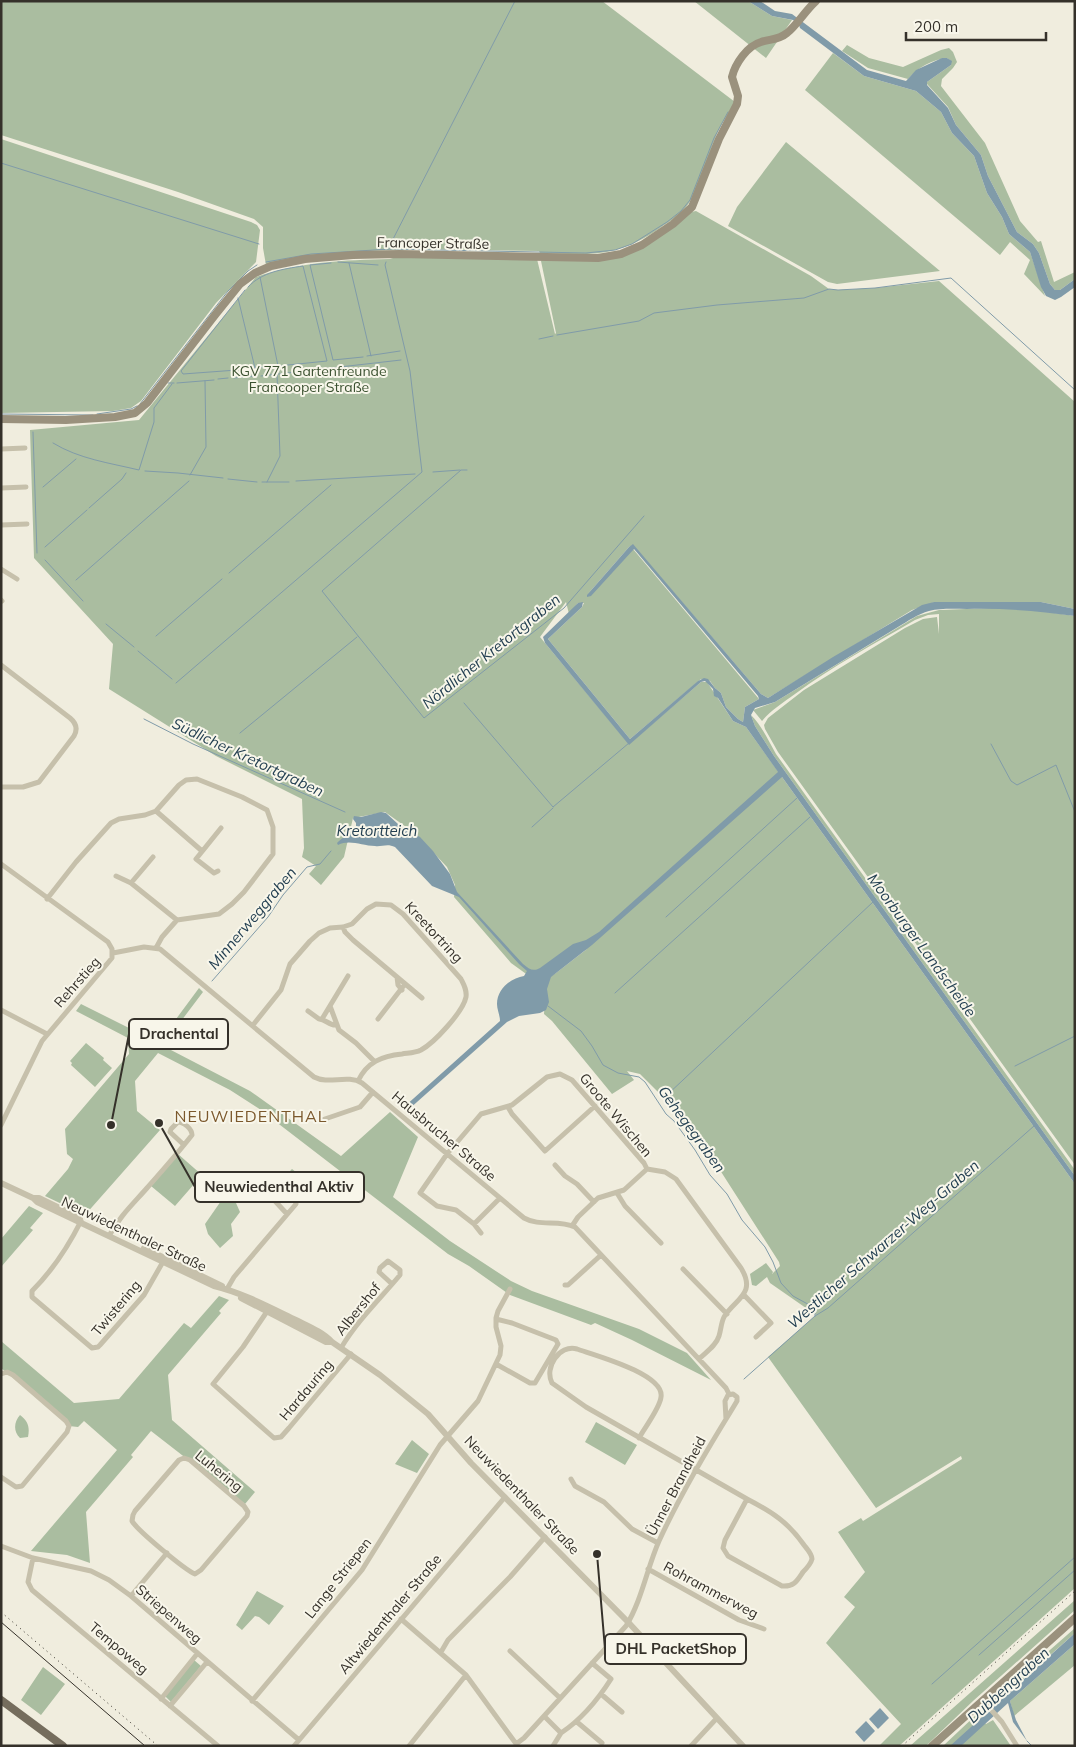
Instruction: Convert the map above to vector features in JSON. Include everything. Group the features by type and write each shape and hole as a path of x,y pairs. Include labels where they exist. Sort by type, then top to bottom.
{"main road":[{"name":"Francoper Straße","path":"1,419 94,419 125,415 138,411 147,403 240,284 271,266 305,259 353,255 399,254 598,258 621,254 642,245 673,224 692,207 719,139 737,104 738,96 732,77 740,60 752,46 778,39 788,33 800,17 816,1"},
{"path":"932,1746 1075,1618"},
{"path":"1,1700 59,1745"}],"street":[{"path":"1,449 25,448"},
{"path":"1,488 26,487"},
{"path":"1,525 27,524"},
{"path":"1,569 17,579"},
{"path":"1,666 73,720 77,731 39,782 23,787 1,787"},
{"path":"47,898 111,823 119,819 145,815 156,811 179,785 186,780 197,779 242,797 267,810 273,827 273,854 232,904 219,914 177,920 162,937 156,948"},
{"path":"156,811 202,851"},
{"path":"218,871 214,873 196,859 221,828"},
{"path":"131,883 153,857"},
{"name":"Rehrstieg","path":"1,864 108,942 112,947 113,953 109,962 42,1041 1,1125"},
{"path":"116,876 131,883 177,920"},
{"name":"Kreetortring","path":"252,1026 280,992 288,967 310,941 324,930 354,923 373,905 385,904 394,906 437,950 461,978 466,989 465,999 460,1009 440,1033 424,1048 416,1052 391,1055 374,1061"},
{"path":"343,927 353,940 422,998"},
{"path":"113,953 144,947 156,948 166,954 316,1078 358,1081 374,1061 356,1043 342,1034 336,1025 330,1006"},
{"path":"322,1019 348,976"},
{"path":"397,977 398,985 402,990"},
{"path":"378,1019 405,984"},
{"path":"1,1010 47,1034"},
{"path":"308,1011 331,1025 336,1025"},
{"name":"Groote Wischen","path":"474,1224 456,1210 437,1206 420,1193 447,1154 482,1114 508,1107 545,1078 557,1074 565,1075 572,1080 644,1163 647,1170"},
{"name":"Hausbrucher Straße","path":"358,1081 530,1221 561,1223 572,1226"},
{"path":"320,1121 360,1107 373,1092"},
{"path":"508,1107 545,1151 595,1106"},
{"path":"110,1234 118,1218 184,1145 191,1136 192,1132 182,1123 178,1122 170,1132 184,1145"},
{"path":"555,1165 594,1202"},
{"path":"699,1359 717,1341 727,1314 744,1295 746,1286 743,1271 676,1179 665,1172 647,1170 627,1188 618,1193 602,1196 572,1226 699,1359 726,1388 729,1394"},
{"name":"Neuwiedenthaler Straße","path":"1,1183 33,1198 39,1198 81,1221 216,1282 227,1289 311,1328 351,1354 410,1398 428,1414 504,1497 628,1622 743,1746"},
{"path":"227,1289 234,1277 295,1206 296,1200 284,1192 279,1194 275,1202 287,1214"},
{"path":"618,1193 625,1206 660,1243"},
{"path":"481,1233 474,1224 500,1198"},
{"name":"Twistering","path":"81,1221 70,1243 47,1276 32,1291 32,1296 92,1348 100,1345 144,1295 164,1260"},
{"path":"565,1285 568,1285 601,1255"},
{"name":"Albershof","path":"341,1348 352,1331 400,1275 401,1272 388,1261 380,1268 379,1272 392,1284"},
{"path":"683,1269 727,1314"},
{"path":"496,1364 530,1383 535,1383 558,1344 556,1340 520,1325 496,1319 498,1311 510,1289"},
{"path":"744,1295 771,1323 756,1337"},
{"name":"Hardauring","path":"269,1309 247,1342 213,1384 274,1438 281,1436 289,1428 351,1354"},
{"name":"Lange Striepen","path":"252,1702 362,1570 434,1454 447,1436 474,1408 500,1355 501,1346 496,1319"},
{"path":"639,1438 661,1399 658,1385 641,1373 577,1349 569,1348 562,1350 550,1370 549,1378 552,1383 579,1403 695,1471 771,1512 786,1522 797,1534 811,1556 811,1561 795,1584 790,1587 782,1586 728,1556 723,1548 725,1540 747,1500"},
{"path":"1,1374 7,1372 13,1375 70,1426 22,1486 16,1487 1,1476"},
{"name":"Ünner Brandheid","path":"517,1745 628,1622 635,1608 658,1542 678,1500 726,1419 737,1400 736,1396 729,1394 725,1401 726,1419"},
{"name":"Luhering","path":"186,1458 244,1506 248,1514 197,1573 190,1572 167,1553 134,1524 132,1518 178,1462 186,1458"},
{"path":"571,1479 575,1486 604,1502 632,1529 658,1542"},
{"name":"Altwiedenthaler Straße","path":"294,1746 504,1497"},
{"path":"441,1652 448,1640 504,1583 545,1537"},
{"name":"Striepenweg","path":"1,1546 34,1558 95,1573 109,1580 131,1596 252,1702 299,1740"},
{"path":"131,1596 167,1553"},
{"name":"Tempoweg","path":"34,1558 28,1582 32,1590 218,1746"},
{"name":"Rohrammerweg","path":"648,1569 739,1620 764,1629"},
{"path":"401,1619 466,1675 517,1745"},
{"path":"510,1651 560,1698"},
{"path":"161,1699 197,1654"},
{"path":"170,1706 207,1662"},
{"path":"553,1746 561,1733 577,1722 611,1679 592,1663"},
{"path":"409,1746 466,1675"},
{"path":"601,1694 622,1712"},
{"path":"983,1701 997,1716 1017,1746"},
{"path":"544,1716 561,1733"},
{"path":"691,1746 717,1718"},
{"path":"577,1722 602,1743"}],"green space":[{"path":"1,1 602,1 735,102 718,132 694,196 683,211 645,238 616,250 589,254 470,250 367,251 300,258 266,265 263,248 263,227 254,219 178,192 1,135"},
{"path":"694,1 748,1 772,16 792,20 766,58"},
{"path":"847,45 869,58 903,67 941,50 949,48 953,52 957,62 942,79 941,86 985,143 1020,221 1038,242 1041,241 1054,282 1075,272 1075,279 1060,290 1055,290 1050,284 1039,253 1033,244 1017,232 988,176 981,155 956,125 948,107 927,84 927,82 951,65 951,61 947,58 931,62 916,71 908,79 868,68 842,51"},
{"path":"833,53 864,76 916,91 941,112 952,133 974,156 987,193 1002,217 1009,234 1030,252 1045,296 1024,274 1030,260 1010,242 1000,255 805,90"},
{"path":"1,139 251,222 257,225 260,230 256,262 216,303 141,401 131,408 113,411 1,413"},
{"path":"786,142 940,271 837,284 828,282 728,226 737,207"},
{"name":"KGV 771 Gartenfreunde Francooper Straße","path":"696,211 811,276 829,289 875,288 939,281 1075,402 1075,609 1041,602 935,602 912,610 768,698 761,694 633,545 629,547 587,595 633,549 759,699 745,707 743,722 726,707 721,693 710,681 701,679 630,739 548,639 584,603 578,603 569,614 566,602 540,637 629,744 701,682 707,682 733,721 746,727 1075,1184 1075,1588 899,1746 879,1746 901,1724 826,1643 855,1607 844,1597 865,1572 838,1532 861,1518 863,1521 962,1459 961,1456 876,1508 768,1357 816,1315 770,1283 767,1277 756,1286 752,1285 750,1274 766,1263 773,1272 772,1274 780,1266 779,1262 709,1153 665,1099 640,1074 627,1071 634,1080 612,1094 552,1021 544,1014 546,979 587,949 529,976 511,963 454,897 455,885 447,867 416,834 385,812 353,818 344,857 321,885 309,874 316,866 302,857 304,848 302,799 216,756 109,689 113,644 34,558 30,430 139,420 256,277 306,265 339,261 390,259 399,256 537,259 555,334 542,259 620,256 691,212"},
{"path":"1027,609 1075,616 1075,1165 778,752 764,725 768,718 804,690 905,628 923,619 937,617 939,634 939,614 928,615 915,620 824,674 782,703 762,721 753,710 775,702 917,616 939,610"},
{"path":"751,715 762,728 776,754 1075,1170 1075,1176 774,756 755,726"},
{"path":"199,988 203,992 166,1041 169,1049 250,1091 341,1156 390,1112 418,1137 393,1197 450,1241 511,1281 532,1291 639,1329 687,1353 711,1380 595,1323 591,1325 510,1295 469,1266 448,1254 258,1108 230,1090 158,1053 135,1081 137,1111 160,1130 85,1215 45,1196 68,1169 73,1159 67,1154 65,1129 129,1054 128,1038 76,1011 81,1004 155,1041 162,1038"},
{"path":"86,1043 104,1058 103,1060 112,1068 95,1087 71,1065 70,1061"},
{"path":"178,1154 202,1175 175,1206 151,1186"},
{"path":"292,1169 316,1188 306,1200 282,1179"},
{"path":"229,1195 236,1203 240,1212 231,1224 233,1236 220,1248 208,1234 205,1224 221,1201"},
{"path":"29,1206 43,1213 30,1228 33,1230 1,1267 1,1239"},
{"path":"219,1296 229,1300 219,1311 221,1313 168,1375 172,1420 255,1492 245,1504 151,1431 131,1455 133,1457 86,1512 90,1563 67,1555 31,1551 117,1450 84,1421 78,1427 69,1426 52,1409 1,1368 1,1341 74,1403 119,1399 184,1323 191,1328"},
{"path":"20,1415 28,1424 28,1437 20,1438 16,1432 16,1421"},
{"path":"596,1422 637,1445 625,1465 585,1442"},
{"path":"412,1440 429,1454 417,1473 395,1464"},
{"path":"257,1591 284,1606 269,1625 255,1616 242,1630 236,1625"},
{"path":"1075,1600 1075,1610 973,1701 926,1746 910,1746"},
{"path":"1075,1628 1075,1633 994,1705 994,1699"},
{"path":"1075,1644 1075,1665 1014,1716 1010,1701"},
{"path":"194,1660 201,1666 171,1702 165,1696"},
{"path":"43,1667 65,1684 41,1715 21,1700"},
{"path":"977,1714 986,1724 993,1720 1011,1746 943,1746"}],"water":[{"path":"748,1 760,1 775,11 792,14 867,70 906,81 916,70 942,58 952,61 951,65 927,82 927,85 948,108 956,125 981,155 988,176 1017,232 1033,244 1039,253 1050,284 1055,290 1060,290 1075,279 1075,287 1055,300 1046,296 1041,287 1030,252 1009,234 1002,217 987,193 974,156 952,133 941,112 916,91 864,76 800,28 793,20 772,16"},
{"name":"Kretortteich","path":"633,544 761,694 768,698 922,605 934,602 1041,602 1075,609 1075,616 1035,611 994,609 943,609 925,612 775,702 755,708 751,715 755,726 774,756 1075,1176 1075,1184 782,777 592,945 551,977 547,989 549,1002 546,1010 540,1013 519,1016 507,1022 408,1110 404,1107 500,1021 497,1004 499,994 506,985 514,979 524,976 527,971 459,897 432,886 395,847 352,843 338,845 339,841 356,827 353,819 354,816 361,817 381,812 386,813 398,824 420,837 450,874 457,892 523,964 529,969 535,970 573,944 586,940 599,932 778,772 746,727 733,721 718,698 714,696 713,689 705,681 701,682 629,745 545,643 543,637 578,603 583,602 582,607 548,639 630,739 698,681 704,678 708,679 721,693 726,707 743,722 745,707 759,699 758,696 634,549 591,596 587,597"},
{"path":"1075,1633 1075,1644 1010,1701 1016,1720 1027,1741 1013,1722 1008,1703 961,1746 950,1746"},
{"path":"880,1708 889,1718 878,1729 869,1719"},
{"path":"866,1721 875,1731 864,1742 855,1732"}],"waterway":[{"path":"390,248 515,1"},
{"path":"266,262 311,254 390,249 586,253 615,250 632,244 681,211 690,200 714,138 728,112"},
{"path":"1,163 259,244"},
{"path":"338,262 378,265"},
{"path":"176,683 422,472 410,371 385,265 386,262"},
{"path":"331,263 310,265 333,360 363,357"},
{"path":"349,263 371,356"},
{"path":"140,404 228,291 248,271 257,265"},
{"path":"248,287 254,282 260,278 266,275 280,270 303,266 327,361 278,366 260,277"},
{"path":"557,335 639,321 654,313 717,305 804,298 829,289 875,288 951,278 1075,390"},
{"path":"237,370 183,374 181,371 245,290"},
{"path":"238,298 255,368"},
{"path":"539,339 553,336"},
{"path":"367,356 400,351"},
{"path":"261,376 401,360"},
{"path":"241,369 273,366"},
{"path":"267,482 280,456 277,374"},
{"path":"234,378 256,376"},
{"path":"218,379 228,378"},
{"path":"177,383 214,380"},
{"path":"190,475 206,447 205,381"},
{"path":"168,383 174,383"},
{"path":"53,443 84,457 139,470 154,422 154,408 172,384"},
{"path":"97,414 131,409 137,406"},
{"path":"1,414 93,415"},
{"path":"33,432 37,553"},
{"path":"43,487 76,459"},
{"path":"433,472 460,470"},
{"name":"Nördlicher Kretortgraben","path":"467,470 461,470 322,591 424,718 564,608 644,516"},
{"path":"145,471 223,478"},
{"path":"89,508 122,479 126,473"},
{"path":"296,481 415,474"},
{"path":"228,479 257,482"},
{"path":"76,580 189,481"},
{"path":"262,482 289,482"},
{"path":"229,573 331,485"},
{"path":"45,547 87,510"},
{"path":"45,560 83,601"},
{"path":"156,636 222,579"},
{"path":"106,624 134,647"},
{"path":"240,733 357,637"},
{"path":"138,651 172,679"},
{"path":"464,703 553,807 629,743"},
{"name":"Südlicher Kretortgraben","path":"144,719 193,744 345,812"},
{"path":"991,744 1011,781 1017,785 1056,765 1075,812"},
{"path":"666,917 797,798"},
{"path":"532,827 553,808"},
{"path":"615,993 810,817"},
{"name":"Minnerweggraben","path":"212,981 268,917 283,895 307,867 320,864 331,851"},
{"name":"Moorburger Landscheide","path":"667,1095 873,902"},
{"name":"Gehegegraben","path":"548,1006 581,1031 603,1065 618,1073 639,1077 645,1082 666,1114 674,1121 695,1150 710,1175 727,1194 742,1220 765,1247 781,1283 793,1296 815,1308 815,1316"},
{"path":"1015,1066 1075,1036"},
{"name":"Westlicher Schwarzer-Weg-Graben","path":"744,1379 815,1316 828,1308 1034,1126"},
{"path":"932,1684 1075,1557"},
{"path":"979,1655 1075,1570"},
{"path":"1027,1741 1032,1746"}],"tram line":[{"path":"1,1622 145,1746"}],"railway":[{"path":"902,1746 1075,1591"},
{"path":"1,1612 158,1746"}],"place":[{"name":"Neuwiedenthal Aktiv","path":"159,1123"},
{"name":"Drachental","path":"111,1125"},
{"name":"DHL PacketShop","path":"597,1554"}],"district":[{"name":"NEUWIEDENTHAL","path":"251,1116"}],"water label":[{"name":"Dubbengraben","path":"1008,1685"}]}
